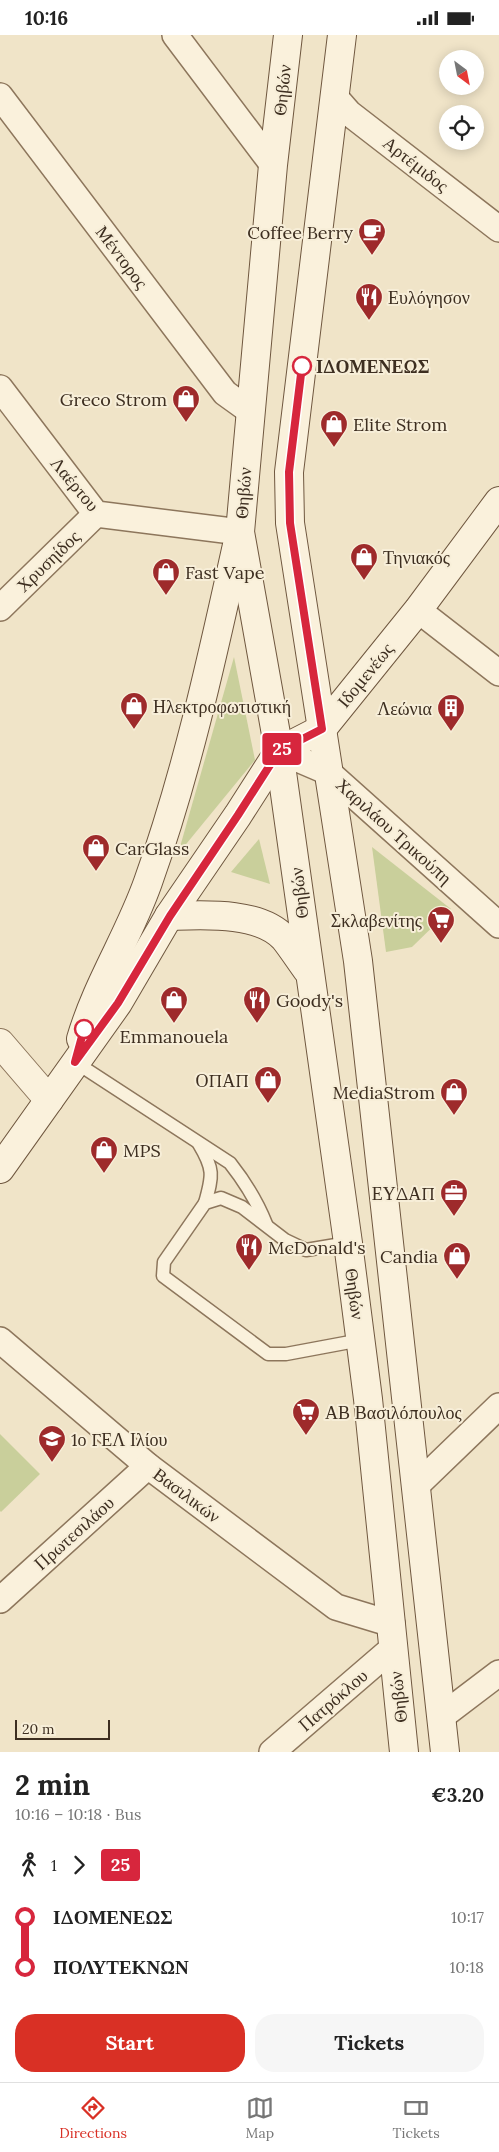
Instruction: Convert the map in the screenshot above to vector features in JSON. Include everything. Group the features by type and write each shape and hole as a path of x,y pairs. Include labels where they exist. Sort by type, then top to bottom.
{"main road":[{"name":"Θηβών","path":"288,35 273,165 240,532 279,751 297,869 308,972 348,1243 361,1340 404,1752"},
{"path":"342,35 289,472 290,523 358,961 445,1752"},
{"name":"Ιδομενέως","path":"279,751 322,729 418,610 499,501"},
{"path":"75,1062 102,982 138,908 171,815 219,627 240,532"},
{"path":"0,1169 118,1003 170,916 279,751"},
{"path":"170,916 208,915 241,918 266,925 283,937 308,972"},
{"path":"0,1043 49,1100"}],"street":[{"path":"175,35 273,165"},
{"name":"Μέντορος","path":"0,96 225,393 250,411"},
{"name":"Αρτέμιδος","path":"335,97 349,113 499,229"},
{"name":"Λαέρτου","path":"0,388 96,514 240,532"},
{"name":"Χρυσηίδος","path":"0,609 96,514"},
{"path":"418,610 499,673"},
{"name":"Χαριλάου Τρικούπη","path":"279,751 328,772 499,925"},
{"name":"Βασιλικών","path":"0,1340 148,1466 336,1607 393,1636"},
{"path":"416,1486 499,1406"},
{"name":"Πρωτεσιλάου","path":"0,1600 148,1466"},
{"name":"Πατρόκλου","path":"272,1752 393,1636"},
{"path":"441,1717 499,1673"}],"lane":[{"path":"75,1062 196,1139 230,1163 249,1189 266,1224"},
{"path":"196,1139 210,1162 211,1180 205,1203 164,1263 162,1276 268,1354 286,1354 361,1340"},
{"path":"205,1203 221,1198 242,1207 286,1240 306,1250 348,1243"}],"green space":[{"path":"234,657 255,760 178,854"},
{"path":"259,839 270,884 231,872"},
{"path":"372,847 451,909 412,947 386,952"},
{"path":"0,1434 40,1474 1,1512 0,1511"}],"bus line":[{"name":"25","path":"84,1029 75,1062 118,1003 170,916 279,751 322,729 290,523 289,472 302,366"}],"place":[{"name":"Coffee Berry","path":"372,256"},
{"name":"Ευλόγησον","path":"369,321"},
{"name":"ΙΔΟΜΕΝΕΩΣ","path":"302,366"},
{"name":"Greco Strom","path":"186,423"},
{"name":"Elite Strom","path":"334,448"},
{"name":"Τηνιακός","path":"364,581"},
{"name":"Fast Vape","path":"166,596"},
{"name":"Ηλεκτροφωτιστική","path":"134,730"},
{"name":"Λεώνια","path":"451,732"},
{"name":"CarGlass","path":"96,872"},
{"name":"Σκλαβενίτης","path":"441,944"},
{"name":"Emmanouela","path":"174,1024"},
{"name":"Goody's","path":"257,1024"},
{"name":"ΟΠΑΠ","path":"268,1104"},
{"name":"MediaStrom","path":"454,1116"},
{"name":"MPS","path":"104,1174"},
{"name":"ΕΥΔΑΠ","path":"454,1217"},
{"name":"McDonald's","path":"249,1271"},
{"name":"Candia","path":"457,1280"},
{"name":"ΑΒ Βασιλόπουλος","path":"306,1436"},
{"name":"1ο ΓΕΛ Ιλίου","path":"52,1463"}]}
